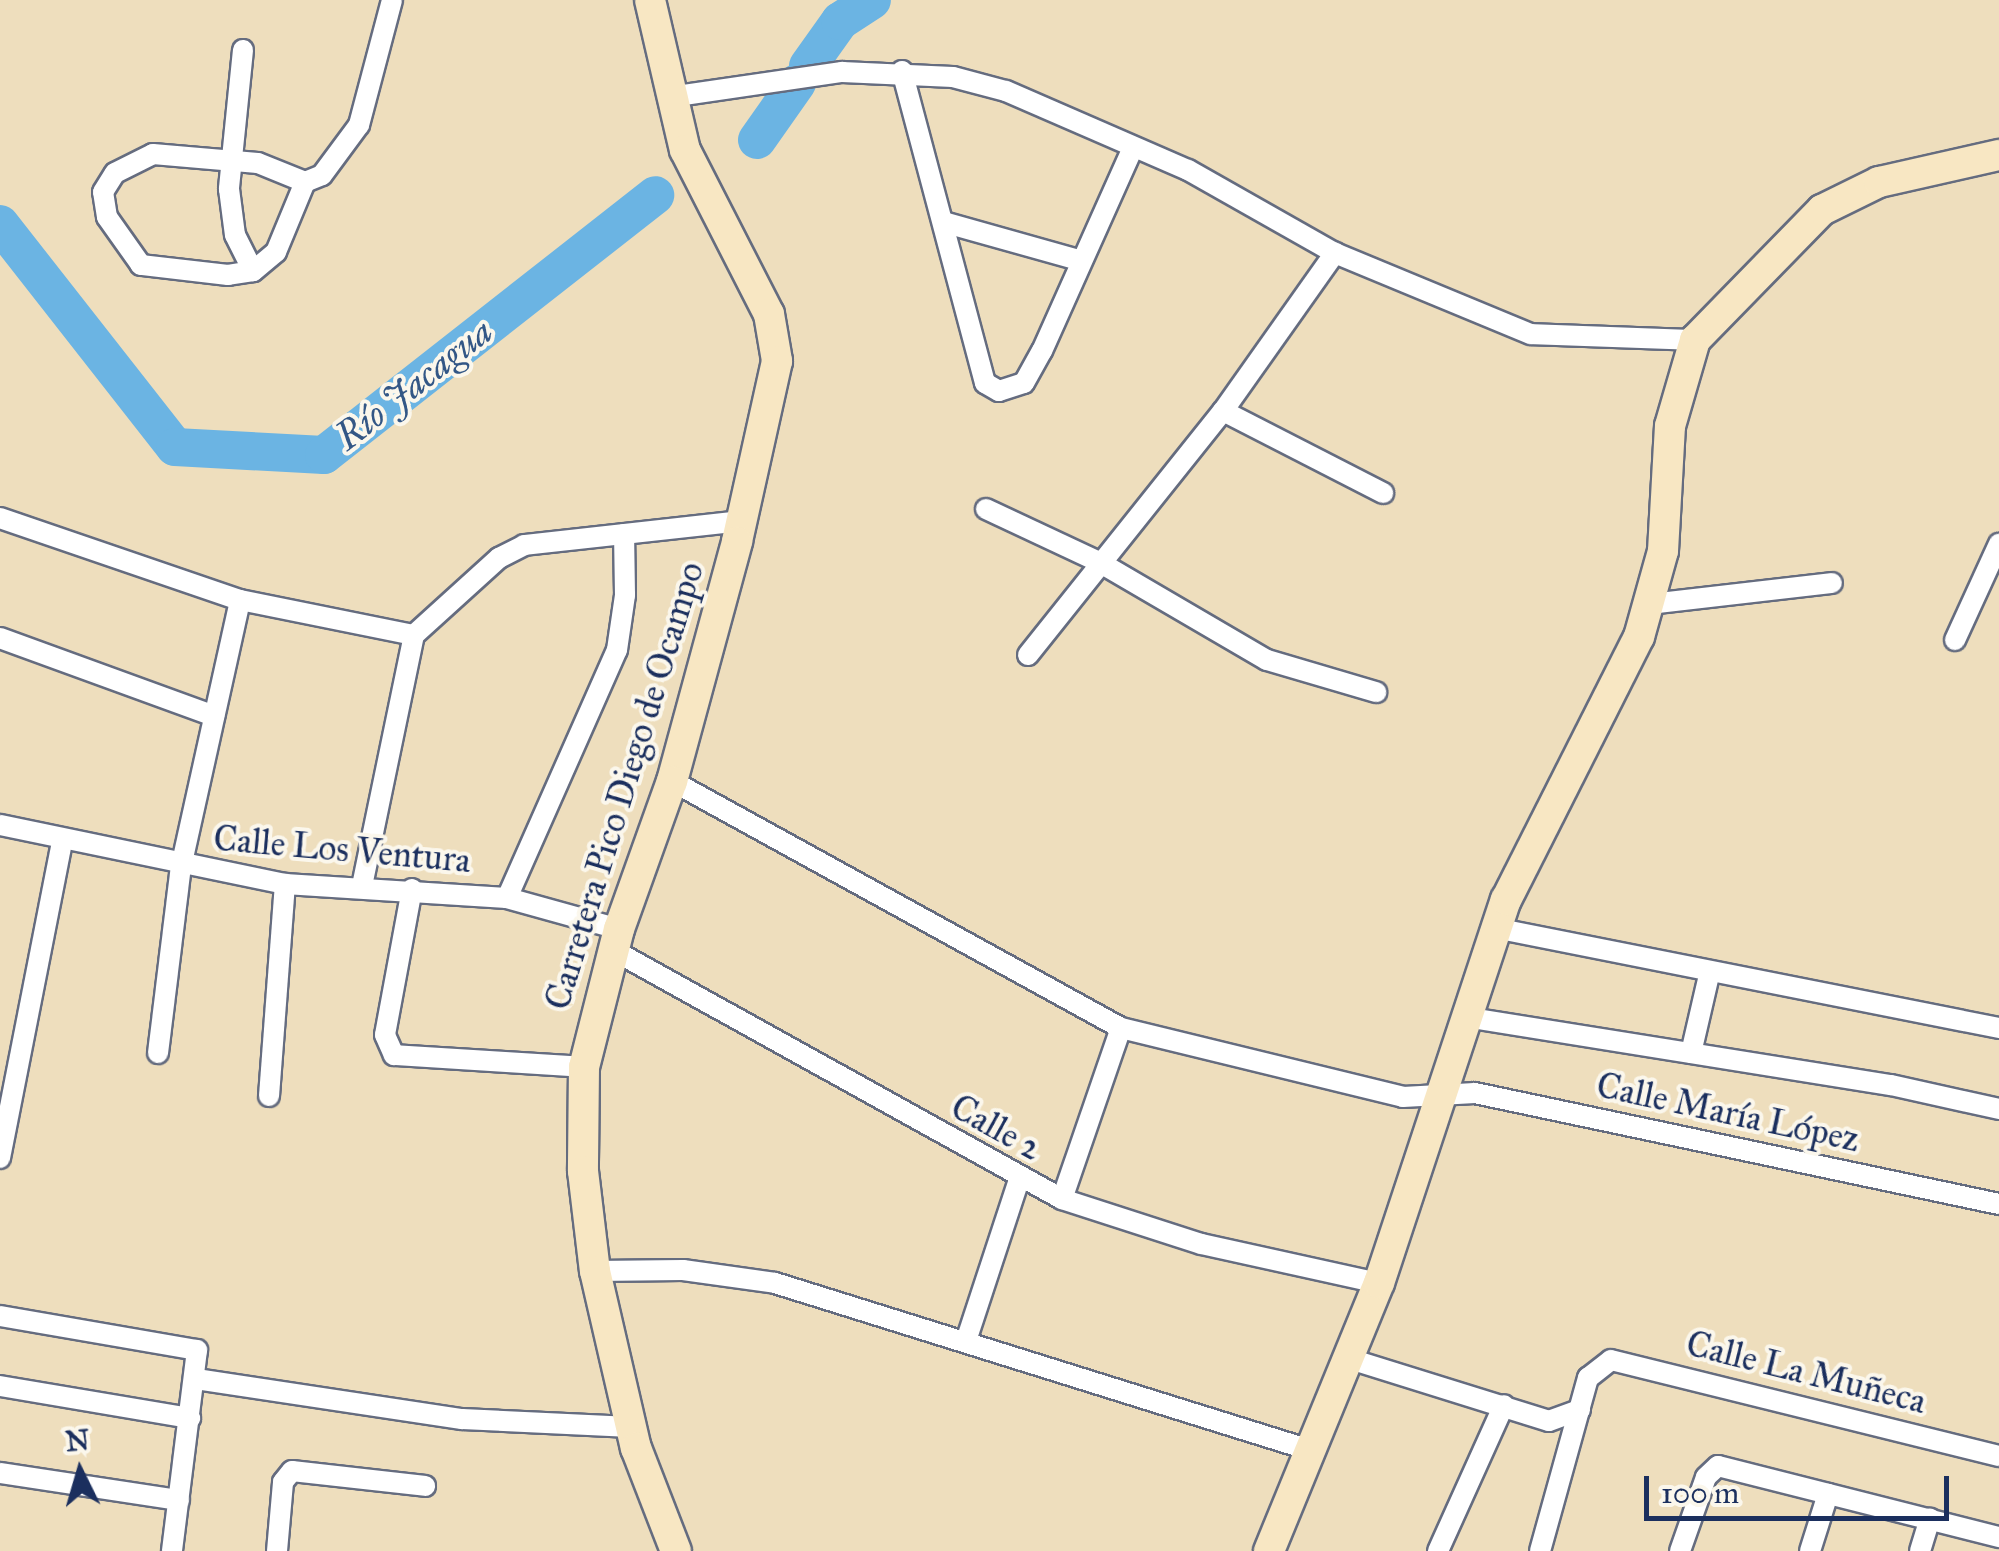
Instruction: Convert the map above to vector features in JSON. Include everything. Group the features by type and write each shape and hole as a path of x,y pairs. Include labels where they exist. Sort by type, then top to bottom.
{"street":[{"path":"304,182 232,160 153,154 132,162 103,192 108,217 141,264 201,274 254,271 276,252 304,182 338,162 360,125 392,0"},
{"name":"Carretera Pico Diego de Ocampo","path":"650,0 685,150 775,336 774,383 741,521 672,781 616,939 584,1068 583,1171 594,1270 630,1427 676,1551"},
{"path":"244,50 230,220 254,271"},
{"path":"902,72 985,382 999,390 1024,383 1133,148"},
{"path":"670,97 793,76 902,72 1006,91 1188,170 1335,253 1531,334 1695,340"},
{"path":"1270,1551 1379,1284 1444,1096 1465,1016 1495,928 1650,604 1663,552 1670,426 1695,340 1822,210 1880,182 1999,155"},
{"path":"943,222 1082,261"},
{"path":"1028,654 1224,411 1335,253"},
{"path":"1224,411 1383,493"},
{"path":"986,509 1099,562 1267,660 1376,692"},
{"path":"0,518 240,600 414,635"},
{"path":"362,886 414,635 506,553 536,543 741,521"},
{"path":"507,898 617,650 624,534"},
{"path":"1955,640 1999,544"},
{"path":"1650,604 1832,583"},
{"path":"158,1054 181,868 240,600"},
{"path":"0,638 214,716"},
{"name":"Calle María López","path":"672,781 1121,1028 1403,1097 1475,1093 1999,1204"},
{"name":"Calle Los Ventura","path":"0,825 181,868 284,884 412,889 507,898 616,939"},
{"path":"0,1158 62,841"},
{"path":"269,1096 284,884"},
{"path":"412,889 385,1035 394,1055 584,1068"},
{"path":"1495,928 1999,1028"},
{"name":"Calle 2","path":"616,939 1019,1180 1062,1199 1201,1244 1379,1284"},
{"path":"1691,1054 1710,971"},
{"path":"1465,1016 1999,1109"},
{"path":"1062,1199 1121,1028"},
{"path":"966,1341 1019,1180"},
{"path":"594,1270 683,1270 775,1283 1313,1452"},
{"path":"0,1316 187,1344 200,1358 172,1551"},
{"path":"1350,1358 1549,1421 1580,1410"},
{"name":"Calle La Muñeca","path":"1580,1410 1598,1366 1623,1360 1999,1456"},
{"path":"196,1379 462,1419 630,1427"},
{"path":"0,1386 190,1418"},
{"path":"1438,1551 1504,1404"},
{"path":"1540,1551 1580,1410"},
{"path":"1680,1551 1712,1468 1999,1537"},
{"path":"277,1551 284,1482 292,1471 426,1486"},
{"path":"0,1473 180,1500"},
{"path":"1810,1551 1828,1494"},
{"path":"1920,1551 1930,1520"}],"waterway":[{"name":"Río Jacagua","path":"808,66 840,21 872,0"},
{"name":"Río Jacagua","path":"757,140 797,83"},
{"name":"Río Jacagua","path":"0,224 175,447 324,455 655,195"}]}
